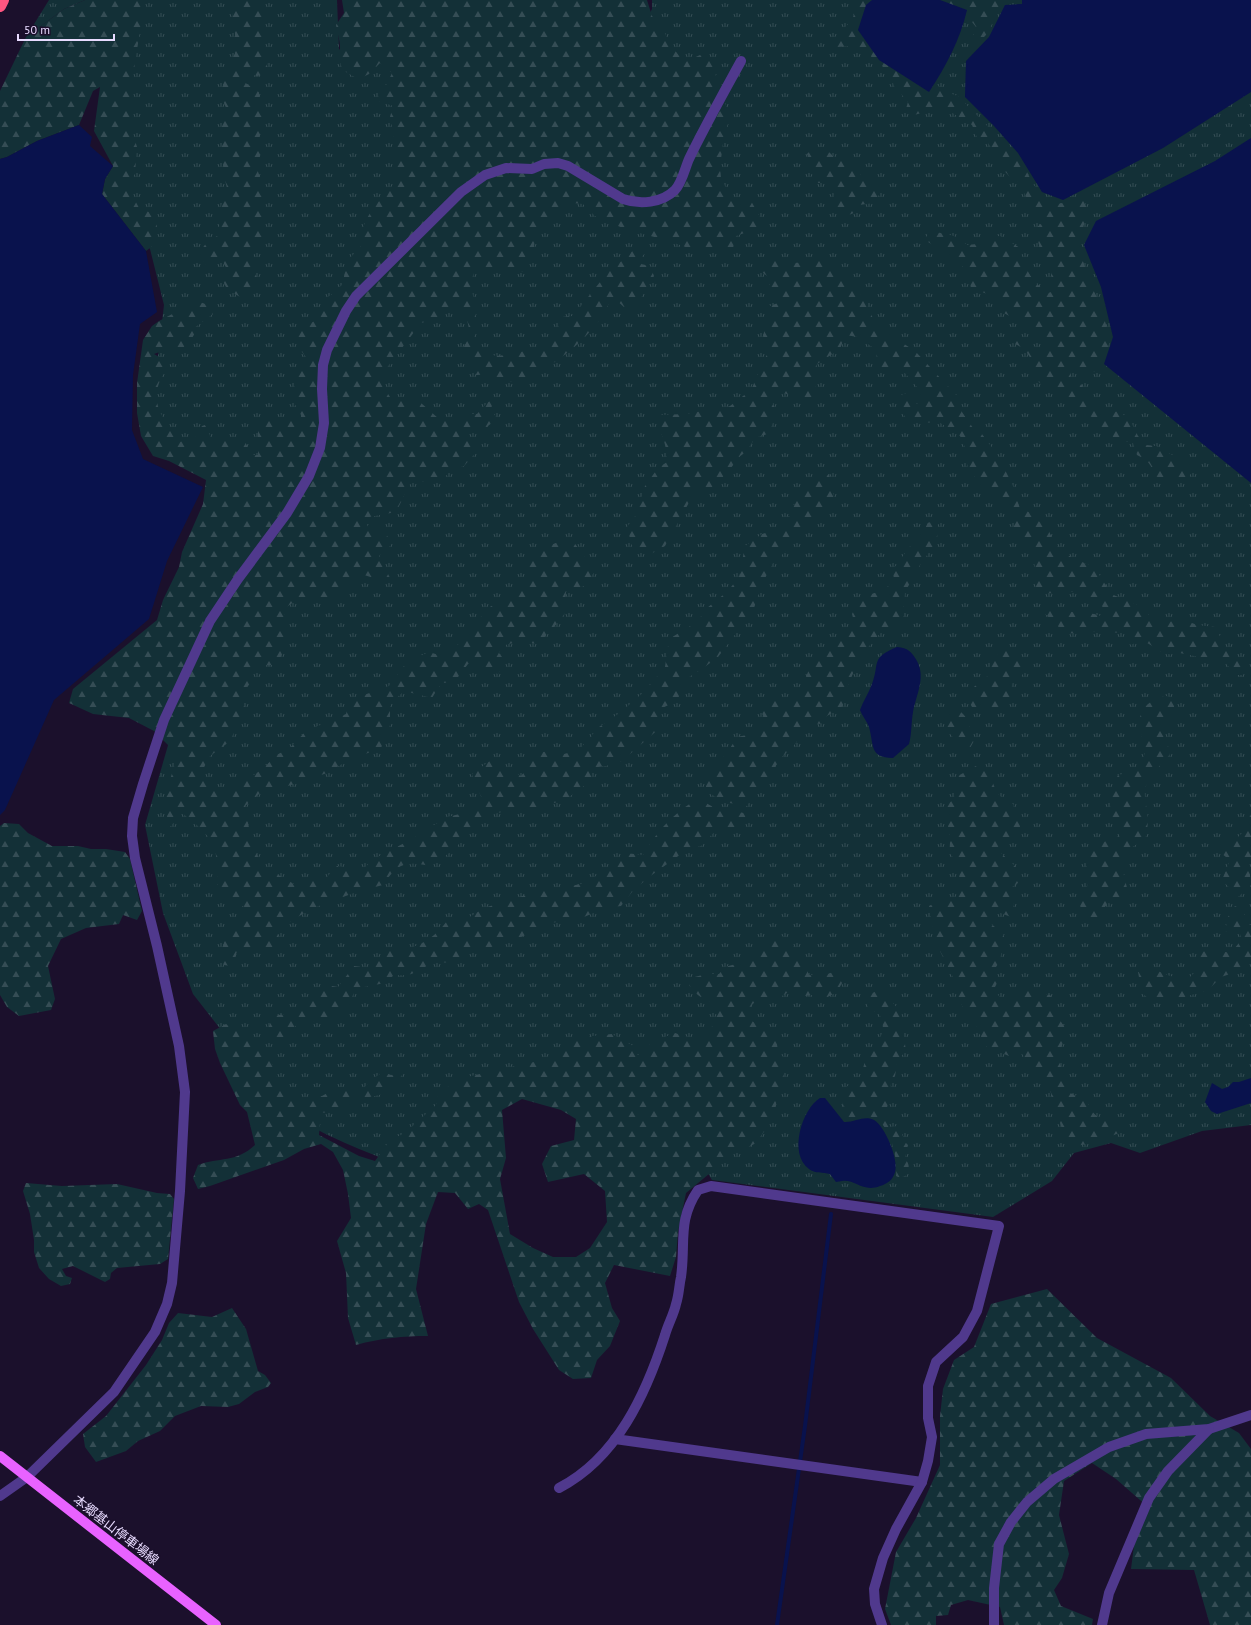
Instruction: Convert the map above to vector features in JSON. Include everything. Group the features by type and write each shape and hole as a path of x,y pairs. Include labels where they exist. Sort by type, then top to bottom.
{"highway":[{"path":"0,6 3,0"}],"main road":[{"name":"本郷基山停車場線","path":"0,1456 216,1625"}],"street":[{"path":"0,1496 27,1477 114,1392 155,1332 167,1304 172,1283 173,1247 180,1191 184,1092 179,1046 157,946 135,858 132,836 134,818 143,784 164,720 207,628 238,579 299,494 312,469 320,448 324,423 322,365 327,350 346,311 356,296 426,226 461,192 485,175 506,168 532,169 544,164 558,163 568,166 623,199 632,202 650,202 665,197 676,189 689,159 741,61"},
{"path":"559,1488 572,1481 615,1440 641,1398 655,1367 676,1304 683,1261 683,1222 689,1203 698,1190 711,1186 999,1226 977,1311 963,1337 936,1362 928,1386 928,1418 932,1437 922,1482 896,1529 878,1573 874,1589 875,1604 882,1625"},
{"path":"994,1625 994,1588 998,1544 1011,1522 1027,1502 1054,1479 1109,1447 1146,1434 1209,1429 1251,1416"},
{"path":"1102,1625 1109,1593 1149,1498 1168,1471 1209,1429"},
{"path":"615,1440 922,1482"}],"green space":[{"path":"49,0 85,0 64,9 26,37"},
{"path":"85,0 141,0 143,11 133,76 130,124 137,147 135,173 129,189 139,208 149,212 157,225 155,244 146,251 102,194 105,179 113,166 94,131 100,87 93,91 79,125 37,141 7,157 0,159 0,91 26,37 64,9"},
{"path":"138,0 337,0 339,49 347,55 640,33 652,9 652,0 1251,0 1251,1125 1202,1131 1140,1153 1111,1143 1074,1153 1052,1181 993,1217 712,1180 639,1062 607,1048 379,1157 338,1140 310,1126 285,1109 275,1099 193,994 163,913 145,825 173,728 233,491 174,447 152,407 164,305 150,249 111,200"},
{"path":"230,0 263,0 265,18 262,33 268,58 266,74 257,76 248,74 244,82 259,92 263,124 259,138 262,151 256,166 266,194 263,237 254,247 253,265 258,282 257,291 240,297 227,289 223,281 228,271 223,262 218,259 206,265 199,253 207,242 219,235 219,218 221,208 224,198 228,193 224,175 222,152 222,126 227,110 221,96 224,79 235,53 235,32"},
{"path":"342,0 647,0 652,16 663,29 670,45 685,62 700,55 713,61 718,87 730,118 724,135 720,167 721,178 730,196 751,201 760,217 758,228 736,236 733,248 707,247 691,249 669,241 625,229 595,216 583,204 573,203 562,213 550,215 536,233 533,253 523,258 527,265 526,272 504,269 489,272 480,268 474,273 470,283 476,308 475,345 485,352 498,356 506,355 524,351 557,339 559,321 562,317 573,316 612,267 628,257 632,251 642,247 647,250 642,257 641,264 650,266 654,276 635,308 625,308 614,298 595,326 573,348 546,368 519,380 506,382 489,375 476,375 464,346 467,341 469,328 463,309 446,307 436,319 421,323 382,374 383,386 390,397 407,402 421,403 439,419 465,418 469,414 477,414 488,402 497,397 499,400 492,405 491,410 496,417 489,426 463,437 478,450 464,466 451,470 445,477 435,481 411,482 396,512 364,518 370,531 386,533 391,545 379,556 391,580 377,579 364,575 350,581 337,599 317,597 299,598 284,609 286,638 280,658 276,665 256,666 249,685 239,693 248,715 237,727 229,742 210,756 200,775 220,793 242,783 264,768 276,755 289,749 306,731 346,714 350,700 389,686 407,662 429,652 442,656 460,643 473,629 486,609 516,593 531,575 523,563 539,550 570,537 595,571 584,586 566,592 564,616 538,644 521,641 501,646 499,653 505,661 498,674 484,669 478,662 468,664 452,682 443,683 432,698 404,691 390,704 390,725 381,748 347,761 327,773 285,787 265,789 245,806 251,839 261,865 294,884 313,879 326,878 337,866 362,870 374,859 410,840 447,817 464,813 482,799 472,774 491,760 498,769 509,769 521,776 527,769 532,753 553,751 564,754 579,750 599,727 621,712 645,691 665,667 669,639 697,622 707,608 728,591 739,577 745,546 762,534 783,528 805,483 829,474 834,497 814,521 791,538 785,552 774,561 762,584 753,611 718,657 686,679 677,701 658,710 661,727 622,761 606,766 590,768 592,780 565,800 539,807 516,808 494,814 474,828 452,851 430,866 414,863 402,865 393,872 383,885 359,891 311,909 273,932 278,935 278,942 271,948 248,952 239,947 231,966 224,965 220,958 226,934 229,928 238,926 248,917 245,907 218,897 215,848 207,835 182,813 169,828 164,798 178,755 154,731 129,718 93,714 69,703 73,689 157,620 163,600 179,567 182,552 203,504 206,480 169,461 153,456 141,436 137,413 137,383 143,340 152,326 197,301 211,306 213,314 194,328 195,333 189,343 177,352 165,350 154,354 170,363 168,371 163,375 159,383 157,392 158,408 179,442 195,438 202,426 205,425 212,440 243,437 251,455 258,455 258,427 274,418 301,421 301,415 293,401 295,376 310,363 297,345 296,331 320,318 323,300 343,284 347,264 355,252 360,249 361,238 366,220 376,205 395,183 395,143 390,117 393,106 379,101 378,92 387,84 392,73 380,63 369,74 359,79 342,68 340,60 340,42 336,25 344,13"},
{"path":"854,0 869,0 865,14 927,86 938,85 940,90 958,96 997,136 1027,172 1033,184 1046,200 1056,204 1084,200 1088,214 1077,243 1091,285 1100,304 1109,335 1109,344 1097,372 1082,369 1071,371 1069,382 1081,384 1092,401 1106,411 1120,411 1132,424 1138,436 1146,445 1156,446 1183,461 1190,471 1190,479 1183,480 1173,477 1169,480 1154,476 1149,463 1137,455 1133,443 1114,439 1107,427 1100,427 1092,417 1078,413 1068,406 1061,395 1035,380 1034,368 1030,358 1023,349 1013,343 1012,337 1023,337 1036,348 1044,348 1040,337 1027,323 1019,321 1002,312 996,301 990,295 971,288 964,268 957,263 946,259 942,251 925,240 929,231 954,236 967,245 977,244 980,238 1000,236 1020,248 1026,268 1037,284 1048,293 1054,291 1050,264 1041,253 1035,229 1043,222 1041,214 1033,211 1019,182 1009,176 999,165 995,153 988,143 979,142 972,125 946,109 937,109 914,115 905,112 908,102 894,86 890,73 867,53 852,46 837,47 832,45 834,39 853,17 854,11 852,3"},
{"path":"922,0 1018,0 1006,3 997,13 985,36 979,40 972,41 976,27 968,17"},
{"path":"814,147 824,147 833,156 849,163 866,180 874,181 880,188 879,195 873,203 859,205 856,212 844,217 840,208 832,207 834,194 828,183 818,183 811,178 814,171 807,154"},
{"path":"813,255 845,273 865,300 874,321 887,336 901,342 915,351 958,397 962,412 973,428 979,430 998,456 1014,488 1020,509 1029,512 1034,519 1047,525 1054,541 1064,552 1070,557 1094,566 1111,594 1143,607 1150,617 1168,622 1182,619 1197,625 1215,627 1231,657 1247,666 1243,675 1236,675 1223,660 1206,659 1178,653 1163,653 1151,645 1142,642 1137,642 1131,645 1124,633 1085,631 1067,634 1042,611 1054,606 1072,612 1090,613 1101,616 1106,609 1077,592 1069,592 1062,589 1054,594 1037,590 1033,546 1014,533 1014,519 1011,511 1003,509 993,496 968,470 965,447 960,436 939,422 920,423 907,420 901,407 903,393 909,394 913,404 922,403 924,395 905,373 897,369 879,367 875,349 858,337 845,335 840,349 817,364 815,380 816,395 809,403 779,391 771,399 776,411 770,433 755,438 747,451 739,457 728,472 711,488 697,488 665,546 649,555 632,546 627,527 636,515 645,486 658,468 667,462 665,443 657,426 659,415 686,414 702,411 715,412 730,406 751,390 768,352 768,343 763,336 768,317 767,307 778,303 775,295 766,290 773,280 763,273 765,263 776,258 793,263 808,262"},
{"path":"938,520 937,541 920,565 905,592 902,631 893,631 887,627 878,635 864,653 853,673 843,706 827,716 821,724 809,723 800,732 796,743 782,757 767,778 758,786 747,806 724,802 706,791 706,778 729,750 737,737 752,734 764,719 762,713 771,699 778,702 798,698 808,672 831,639 856,629 852,614 857,604 871,594 885,590 894,578 892,571 911,545 923,537 927,523"},
{"path":"1010,649 1015,651 1025,666 1023,674 1013,680 1008,707 989,711 972,707 965,694 989,675 990,666 998,653"},
{"path":"1166,696 1173,698 1175,713 1164,730 1170,754 1151,775 1146,785 1145,796 1148,823 1145,840 1129,850 1123,864 1127,888 1126,898 1120,905 1108,903 1101,912 1102,920 1096,926 1084,922 1080,905 1087,889 1088,871 1085,860 1092,850 1100,844 1120,836 1119,830 1110,819 1111,791 1118,775 1132,770 1143,760 1145,748 1140,726 1141,714 1148,704"},
{"path":"960,711 966,717 975,739 970,748 959,749 952,736 944,727 948,713"},
{"path":"976,766 989,770 996,791 1002,798 1013,804 1021,825 1013,837 997,841 1000,852 1016,867 1018,883 1009,889 1014,904 1011,917 998,912 988,921 1004,935 1000,961 994,970 999,979 994,989 1001,999 1014,996 1021,991 1031,991 1050,995 1056,1003 1056,1015 1067,1030 1061,1051 1060,1064 1067,1080 1070,1093 1085,1100 1095,1115 1116,1122 1123,1131 1088,1144 1073,1146 1067,1145 1051,1093 1044,1079 1027,1066 1020,1048 1009,1056 985,1046 974,1020 963,1008 956,993 955,981 936,943 929,906 942,899 955,899 959,886 958,869 949,852 949,830 942,808 954,799 956,777"},
{"path":"691,803 706,803 722,812 735,811 748,814 734,828 719,827 701,846 688,849 649,877 632,892 621,906 605,908 584,917 551,923 539,930 499,945 471,952 461,963 437,963 410,974 394,975 385,983 364,987 354,993 347,1006 339,1010 329,1022 318,1022 302,1019 282,1041 267,1032 273,1016 297,1012 313,995 326,985 338,987 354,966 370,968 387,952 394,949 407,949 430,938 439,931 447,921 465,920 484,908 532,893 581,884 602,873 625,853 643,855 664,826 676,814"},
{"path":"1251,809 1251,859 1249,865 1251,885 1238,897 1222,880 1230,860 1222,854 1219,845 1228,838 1237,838 1248,827"},
{"path":"4,823 19,824 28,833 52,846 78,846 91,849 106,849 125,852 130,859 142,911 137,920 123,915 119,924 86,928 61,939 48,966 55,999 51,1010 19,1016 7,1007 0,995 0,826"},
{"path":"1235,906 1244,911 1244,925 1251,925 1251,959 1233,973 1221,977 1208,990 1171,1001 1154,1003 1142,993 1138,972 1158,971 1170,976 1188,979 1199,968 1198,952 1215,950 1231,953 1242,939 1240,934 1225,931 1228,917"},
{"path":"771,935 781,935 800,952 809,975 827,974 837,971 842,983 837,992 822,1000 813,995 804,996 790,991 774,1001 760,999 751,1005 748,1018 762,1028 775,1030 778,1051 784,1058 785,1071 771,1122 756,1143 739,1152 727,1155 715,1169 686,1193 678,1232 676,1257 670,1276 614,1265 605,1283 612,1308 620,1321 610,1346 597,1360 591,1378 573,1379 559,1370 533,1329 519,1302 488,1210 479,1204 468,1209 455,1193 438,1192 426,1224 416,1289 428,1336 392,1338 356,1345 348,1318 346,1273 337,1241 351,1218 343,1170 333,1152 321,1144 304,1149 284,1160 198,1189 193,1178 198,1165 241,1155 255,1145 247,1112 240,1105 215,1049 213,1031 226,1024 263,1047 272,1063 279,1084 290,1098 304,1099 322,1096 333,1090 343,1091 350,1088 364,1088 371,1080 383,1072 391,1075 404,1072 393,1087 382,1094 351,1101 346,1105 342,1112 315,1113 320,1122 319,1135 359,1156 375,1161 390,1140 405,1133 436,1105 439,1091 471,1076 543,1060 564,1045 592,1036 612,1034 635,1047 637,1056 652,1042 675,1033 700,1041 711,1029 720,1006 696,993 689,985 691,978 706,974 719,974 725,967 750,960 756,949","holes":["522,1099 561,1110 576,1119 574,1140 551,1146 542,1164 548,1182 584,1174 605,1191 607,1222 590,1248 576,1257 553,1257 533,1248 510,1234 500,1179 506,1158 502,1110"]},
{"path":"878,990 883,992 901,1012 906,1052 898,1058 895,1076 891,1082 890,1099 885,1113 889,1127 899,1126 905,1142 908,1145 905,1158 909,1166 909,1170 907,1175 900,1178 896,1176 896,1160 892,1142 884,1126 872,1117 848,1117 842,1101 843,1093 847,1086 854,1081 861,1079 867,1055 882,1035 883,1026 879,1013 868,1009 867,996"},
{"path":"26,1183 62,1186 117,1184 157,1193 170,1194 174,1199 168,1259 160,1264 117,1268 111,1273 110,1279 105,1282 73,1266 62,1269 66,1276 72,1278 70,1284 61,1286 49,1279 39,1268 34,1252 34,1240 30,1214 23,1191"},
{"path":"1047,1289 1097,1338 1171,1378 1210,1416 1239,1433 1251,1449 1251,1625 1210,1625 1194,1570 1131,1569 1134,1546 1148,1507 1116,1479 1092,1463 1064,1481 1059,1515 1069,1554 1062,1578 1054,1590 1061,1606 1093,1619 1092,1625 1004,1625 1000,1607 968,1600 951,1605 948,1615 936,1616 936,1625 891,1625 885,1609 896,1552 916,1518 940,1465 940,1416 943,1389 954,1360 974,1347 991,1304"},
{"path":"232,1308 246,1329 258,1371 265,1375 271,1383 268,1387 255,1392 239,1404 228,1407 201,1406 175,1416 160,1431 138,1441 126,1451 96,1462 85,1447 83,1434 106,1416 146,1365 162,1340 169,1323 178,1313 212,1317"}],"shaded area":[{"path":"872,0 940,0 967,10 952,52 929,92 879,60 858,30 866,5"},
{"path":"1022,0 1251,0 1251,92 1163,148 1063,200 1042,192 1018,153 965,97 966,61 989,37 1005,5 1022,4"},
{"path":"79,125 92,137 90,146 113,166 105,179 102,194 146,251 157,312 140,324 133,375 132,430 143,459 203,487 167,561 149,619 54,700 5,810 0,815 0,159 7,157 37,141"},
{"path":"1251,138 1251,483 1104,364 1113,337 1101,287 1084,245 1096,221 1215,161"},
{"path":"897,647 907,649 913,655 920,667 921,674 920,686 913,712 909,744 893,758 880,756 876,753 872,744 869,727 860,710 872,684 879,658 883,654"},
{"path":"1251,1078 1251,1103 1217,1114 1211,1111 1205,1102 1212,1083 1222,1089 1228,1087 1233,1082 1239,1082"},
{"path":"820,1098 825,1098 844,1122 866,1118 874,1120 878,1123 887,1136 895,1160 895,1172 889,1181 874,1188 864,1187 847,1181 836,1182 830,1174 811,1171 803,1162 799,1153 800,1132 803,1121 808,1112 813,1104"}],"waterway":[{"path":"777,1625 805,1426 831,1214"}]}
